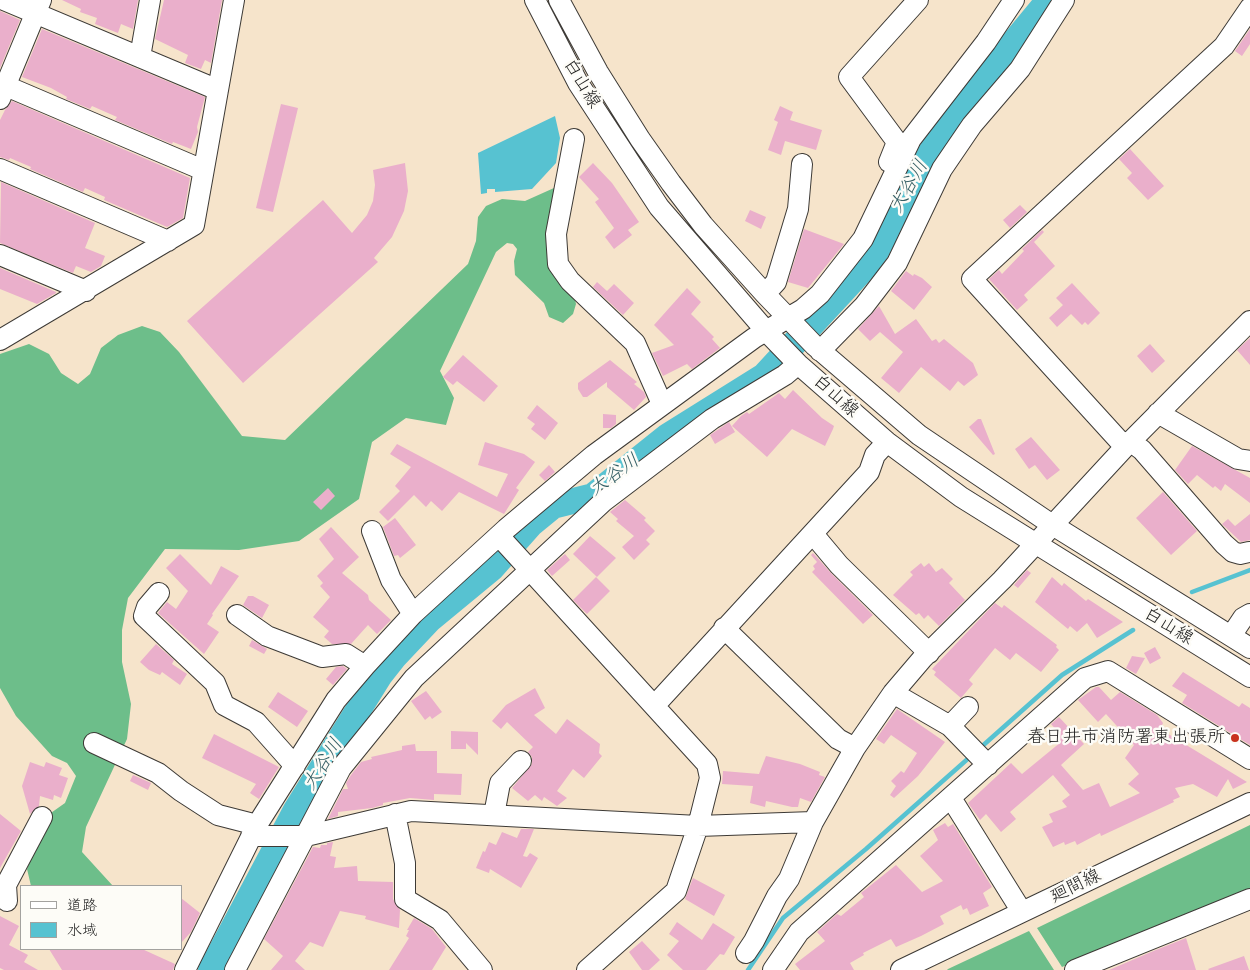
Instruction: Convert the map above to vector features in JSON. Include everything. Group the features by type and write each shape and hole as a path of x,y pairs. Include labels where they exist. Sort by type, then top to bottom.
{"street":[{"path":"4,0 38,7 140,57 218,90"},
{"path":"140,57 150,0"},
{"path":"0,340 86,291 194,225 234,0"},
{"name":"白山線","path":"535,0 578,83 659,207 769,334 797,362 887,442 961,497 1250,677"},
{"name":"白山線","path":"559,0 598,72 640,139 703,224 765,294 818,348 919,434 1051,524 1250,648"},
{"path":"878,210 878,190 897,142 849,77 918,0"},
{"path":"185,970 189,947 295,766 336,700 365,666 413,614 594,455 662,404 790,320 820,294 863,239 911,139 986,42 1014,0"},
{"path":"818,348 864,306 897,263 942,169 972,125 1020,69 1064,0"},
{"path":"38,7 3,92 203,170"},
{"path":"1249,552 1240,554 1233,552 1224,544 1142,450 1128,444 972,279 1224,46 1250,8"},
{"path":"574,139 556,234 558,264 570,281 635,343 662,404"},
{"path":"765,294 776,282 798,209 802,164"},
{"path":"0,169 168,241"},
{"path":"0,255 86,291"},
{"path":"746,953 777,896 789,879 813,822 855,748 893,693 929,653 1035,544 1051,524 1250,321"},
{"path":"242,966 304,836 341,768 414,678 562,538 604,501 712,419 785,375 797,362"},
{"path":"1158,413 1238,459 1250,461"},
{"path":"655,705 869,472 875,455 887,442"},
{"path":"372,530 391,580 413,614"},
{"path":"813,534 839,565 929,653"},
{"path":"501,538 707,764 710,778 698,826 676,891 587,970"},
{"path":"159,593 147,607 144,616 215,683 224,705 256,722 295,766"},
{"path":"1230,636 1242,618 1250,614"},
{"path":"237,615 267,636 322,656 346,654 365,666"},
{"path":"724,628 838,739 855,748"},
{"path":"773,970 799,932 951,798 980,756 1085,678 1108,672 1250,759"},
{"path":"893,693 950,726 980,756"},
{"path":"950,726 968,707"},
{"path":"94,743 158,773 181,791 218,815 256,832 304,836 411,811 698,826 813,822"},
{"path":"494,815 500,782 521,761"},
{"path":"951,798 1022,912"},
{"name":"廻間線","path":"901,970 1250,803"},
{"path":"395,814 405,863 405,900 440,920 482,970"},
{"path":"7,894 42,817"},
{"path":"1075,970 1250,899"}],"green space":[{"path":"554,188 559,194 553,232 574,295 576,304 573,314 563,323 549,317 544,303 515,275 514,261 517,249 513,244 507,243 496,252 440,371 454,398 446,425 406,418 372,442 359,499 299,541 239,550 165,549 128,598 122,630 122,662 131,704 127,739 86,827 82,852 112,885 31,885 27,869 48,815 65,803 76,776 67,763 52,756 16,716 0,688 0,354 29,344 49,354 61,373 78,384 90,374 101,348 118,335 142,326 160,332 179,352 242,436 285,440 468,264 476,241 478,217 486,206 502,199 525,201"},
{"path":"1250,825 1250,891 1062,967 1037,928"},
{"path":"1029,931 1054,970 947,970 948,969"}],"water":[{"path":"555,116 560,138 556,163 532,189 495,192 495,189 487,189 487,193 481,194 478,153"}],"building":[{"path":"62,0 138,0 133,29 121,24 118,33 95,24 97,18 80,12 81,9"},
{"path":"164,0 222,0 211,63 205,60 201,69 185,63 188,55 155,39"},
{"path":"0,11 20,20 0,68"},
{"path":"42,29 205,97 197,127 198,132 191,149 173,142 172,144 115,120 117,117 92,106 90,109 66,99 67,97 51,88 22,77"},
{"path":"1250,29 1250,44 1242,56 1235,51"},
{"path":"12,101 190,178 183,218 167,227 104,200 105,197 85,188 83,192 30,169 31,167 10,158 9,160 0,157 0,120"},
{"path":"281,104 298,108 273,212 256,208"},
{"path":"780,106 793,112 790,120 822,130 816,150 785,141 781,155 768,150 778,122 774,120"},
{"path":"1130,149 1164,186 1148,200 1127,178 1132,173 1119,159"},
{"path":"405,163 408,191 404,211 392,237 374,258 378,262 243,383 187,321 323,200 352,233 367,215 373,201 375,185 373,170"},
{"path":"593,163 612,183 639,222 628,230 632,235 614,249 605,237 614,228 595,202 599,199 579,177"},
{"path":"1,182 95,223 85,248 105,256 101,266 91,272 76,266 73,273 0,243"},
{"path":"1020,205 1027,212 1010,228 1003,220"},
{"path":"750,210 766,217 761,229 745,221"},
{"path":"804,229 844,244 808,288 788,282"},
{"path":"1042,230 1044,232 1034,242 1055,266 1024,295 1028,300 1017,310 989,279 999,270 1002,274 1024,251 1022,249"},
{"path":"0,268 56,293 37,304 0,289"},
{"path":"906,271 913,276 914,274 922,278 932,287 914,310 891,291"},
{"path":"597,282 607,291 614,284 634,303 623,315 593,287"},
{"path":"1072,283 1100,313 1088,325 1085,322 1082,325 1071,314 1057,327 1049,318 1063,305 1056,298"},
{"path":"687,288 701,302 691,314 714,337 712,339 720,348 692,369 687,364 663,376 652,353 674,345 654,325"},
{"path":"879,306 895,334 916,319 932,341 936,339 939,343 944,339 973,363 978,375 964,386 958,381 950,391 921,367 899,393 881,378 903,352 880,332 870,341 858,329"},
{"path":"1250,338 1250,365 1237,350"},
{"path":"1150,344 1165,361 1152,373 1137,356"},
{"path":"463,355 498,386 484,402 457,381 453,385 443,377"},
{"path":"610,360 637,382 634,384 644,392 646,397 634,410 607,387 607,382 587,397 583,397 578,389 578,383"},
{"path":"793,390 822,418 834,426 833,429 825,446 792,429 767,457 732,426 741,416 747,412 749,414 779,393 785,399"},
{"path":"537,405 558,423 545,440 531,429 535,424 527,418"},
{"path":"603,414 616,415 616,424 611,428 603,428"},
{"path":"978,419 981,419 995,454 993,455 969,427"},
{"path":"729,422 735,432 715,444 710,435"},
{"path":"1031,437 1060,470 1047,480 1035,465 1029,469 1015,449"},
{"path":"485,442 524,454 535,462 516,488 519,490 504,514 459,492 442,511 431,501 426,507 414,495 388,521 379,512 400,491 395,486 411,467 390,454 397,444 497,497 508,474 478,465"},
{"path":"1192,446 1250,478 1250,503 1225,484 1221,491 1215,486 1213,488 1197,475 1188,484 1175,470"},
{"path":"549,465 555,472 545,481 539,475"},
{"path":"328,488 335,496 321,510 313,502"},
{"path":"1163,492 1197,531 1171,555 1136,518"},
{"path":"625,500 646,518 644,520 655,531 646,540 650,544 634,560 622,547 634,536 616,521 618,519 610,512"},
{"path":"1250,514 1250,540 1241,542 1222,524 1228,519 1235,526"},
{"path":"395,518 416,545 400,558 398,555 394,556 383,527"},
{"path":"331,527 359,557 342,573 368,595 369,600 391,620 377,634 368,625 351,644 332,644 324,637 329,631 313,617 330,597 320,586 323,583 317,576 334,559 319,539"},
{"path":"590,536 616,558 597,577 573,554"},
{"path":"813,553 873,615 863,624 812,572 815,569 813,566 817,562 811,555"},
{"path":"180,554 211,585 221,566 239,576 207,624 219,632 204,654 158,613 167,602 176,609 188,591 166,568"},
{"path":"565,554 570,560 552,576 547,570"},
{"path":"921,563 924,567 929,563 936,572 942,568 953,579 949,583 965,600 939,626 928,615 924,619 919,613 916,615 893,595 913,575 910,572"},
{"path":"1027,570 1031,573 1018,588 1014,585"},
{"path":"596,577 610,591 587,614 573,600"},
{"path":"1052,577 1062,586 1064,583 1086,601 1088,599 1123,622 1097,638 1087,623 1077,632 1070,626 1068,629 1035,602"},
{"path":"248,596 253,596 269,605 262,618 243,605"},
{"path":"995,603 1002,608 1004,605 1057,645 1056,647 1059,650 1041,672 1016,653 1010,660 995,648 969,680 973,684 961,698 934,675 936,672 932,669"},
{"path":"252,640 267,649 264,654 249,646"},
{"path":"156,644 174,660 172,664 187,674 180,685 162,672 160,675 149,670 140,662"},
{"path":"1155,647 1161,658 1150,664 1144,653"},
{"path":"1132,656 1145,658 1136,674 1126,668"},
{"path":"343,666 347,669 333,685 326,679 336,667"},
{"path":"1183,672 1239,707 1242,703 1250,708 1250,745 1182,703 1187,695 1172,686"},
{"path":"1096,687 1099,687 1111,700 1120,692 1157,715 1163,723 1160,729 1247,782 1233,789 1228,779 1217,797 1193,784 1175,788 1180,797 1173,800 1174,802 1101,836 1100,833 1077,845 1075,841 1065,845 1064,842 1053,847 1042,827 1053,822 1049,814 1067,807 1062,801 1070,795 1053,775 1010,812 1016,819 1001,832 986,814 980,820 968,803 1011,763 1022,774 1061,742 1056,736 1059,733 1051,724 1059,717 1084,744 1061,765 1083,790 1099,783 1110,807 1140,793 1128,784 1139,774 1125,758 1134,745 1106,714 1098,722 1078,700"},
{"path":"535,688 545,708 534,715 556,734 567,719 600,744 599,753 602,756 584,778 573,769 557,791 567,798 557,806 544,797 542,801 535,795 528,801 512,788 532,764 532,757 528,752 533,747 507,722 501,729 492,721 506,705"},
{"path":"426,691 442,712 432,719 430,716 425,720 411,701"},
{"path":"278,692 308,711 297,727 268,707"},
{"path":"897,709 945,742 918,776 894,798 890,795 896,786 891,781 901,771 904,773 917,753 891,735 884,744 876,739"},
{"path":"451,731 478,732 478,755 466,743 466,749 451,749"},
{"path":"214,734 279,767 259,799 250,793 256,784 202,758"},
{"path":"415,744 416,751 437,751 437,773 462,774 461,795 434,794 434,800 410,798 383,803 383,805 372,808 338,812 338,816 328,819 343,789 348,789 346,783 361,762 372,759 371,757 402,750 402,746"},
{"path":"766,756 800,764 820,772 819,775 825,777 811,802 800,798 798,807 792,807 766,801 765,807 750,803 753,786 722,784 723,771 759,774"},
{"path":"30,762 44,767 46,762 62,768 59,775 68,778 61,798 54,795 53,800 40,796 39,806 30,814 22,786"},
{"path":"133,775 151,783 148,790 130,781"},
{"path":"0,814 21,831 0,868"},
{"path":"945,823 948,827 953,824 992,887 983,893 989,906 970,915 967,908 963,910 961,905 940,916 944,924 921,936 896,947 891,939 863,953 864,955 850,963 854,970 800,970 795,964 825,941 817,932 837,914 841,916 864,897 861,893 896,865 922,892 943,881 920,856 938,840 933,830"},
{"path":"521,829 534,829 523,856 527,857 530,853 538,858 521,888 490,869 489,873 476,868 489,842 496,845 502,832 517,838"},
{"path":"333,842 330,856 336,857 334,868 357,866 358,881 393,882 393,899 400,910 399,928 365,919 366,916 340,911 323,947 310,942 295,961 305,970 271,970 283,956 264,939 313,847 320,848 321,845"},
{"path":"693,878 725,895 714,916 685,899"},
{"path":"182,899 200,913 191,932 182,942"},
{"path":"0,916 19,926 9,945 28,955 24,962 38,970 4,970 0,968"},
{"path":"414,918 432,929 446,947 432,970 389,970 409,938 406,936 409,930 407,930"},
{"path":"677,922 702,940 713,923 735,937 724,955 720,954 706,970 683,970 667,955 679,941 669,934"},
{"path":"1186,938 1196,970 1109,970 1151,952"},
{"path":"642,941 660,960 649,970 642,970 629,952"},
{"path":"50,950 144,950 175,964 173,970 62,970"},
{"path":"1244,956 1249,970 1208,969"}],"waterway":[{"name":"大谷川","path":"211,970 296,810 380,675 395,656 429,620 492,568 531,524 553,506 593,496 668,436 764,376 863,269 877,250 947,123 1049,0"},
{"path":"1192,592 1250,570"},
{"path":"979,749 1062,675 1133,630"},
{"path":"748,970 783,918 866,849 971,756"}],"place":[{"name":"春日井市消防署東出張所","path":"1235,738"}]}
